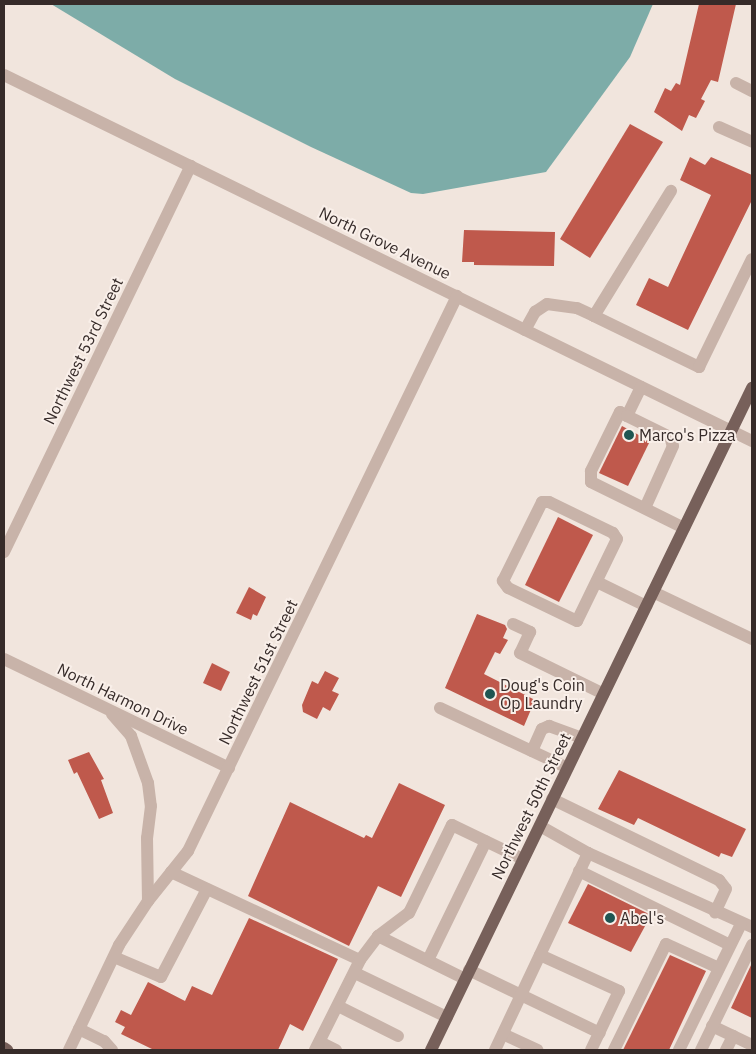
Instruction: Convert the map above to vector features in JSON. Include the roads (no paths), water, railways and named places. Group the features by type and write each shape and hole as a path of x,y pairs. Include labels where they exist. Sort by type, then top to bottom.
{"main road":[{"name":"Northwest 50th Street","path":"431,1050 752,388"}],"street":[{"name":"North Grove Avenue","path":"4,75 752,441"},
{"path":"736,83 752,91"},
{"path":"719,127 752,142"},
{"name":"Northwest 53rd Street","path":"4,552 190,166"},
{"path":"594,316 671,190"},
{"path":"525,330 534,312 547,304 577,308 699,367 752,259"},
{"name":"Northwest 51st Street","path":"69,1050 114,957 148,900 188,851 457,296"},
{"path":"627,416 642,387"},
{"path":"645,508 673,446 670,437 620,412 591,471 590,482 684,528"},
{"path":"542,502 549,502 613,533 617,542 597,582 577,621 570,620 508,588 504,577 542,502"},
{"path":"597,582 646,606"},
{"path":"653,592 752,639"},
{"path":"513,624 530,632 520,653 604,694"},
{"name":"North Harmon Drive","path":"4,659 229,768"},
{"path":"440,708 568,768"},
{"path":"108,710 131,736 148,783 151,806 147,838 148,900"},
{"path":"532,751 542,729 549,726 582,738"},
{"path":"552,799 719,880 726,889 715,913"},
{"path":"336,1050 318,1046 360,960 378,936 409,913 452,825 524,859"},
{"path":"540,826 588,853 746,926 730,944 679,1050"},
{"path":"428,960 486,842"},
{"path":"495,1050 588,853"},
{"path":"579,871 730,944"},
{"path":"171,872 360,960"},
{"path":"114,957 161,977 207,889"},
{"path":"378,936 428,960 521,995 600,1033"},
{"path":"614,1050 666,944 719,968"},
{"path":"700,1050 752,944"},
{"path":"540,955 619,991 591,1050"},
{"path":"355,973 447,1017"},
{"path":"338,1006 398,1036"},
{"path":"712,1026 752,1045"},
{"path":"79,1029 104,1041 112,1050"},
{"path":"503,1034 537,1050"},
{"path":"726,1050 733,1036"}],"water":[{"path":"51,4 653,4 630,57 546,172 423,194 411,193 311,147 175,79"}],"place":[{"name":"Marco's Pizza","path":"629,435"},
{"name":"Doug's Coin Op Laundry","path":"490,694"},
{"name":"Abel's","path":"610,918"}]}
